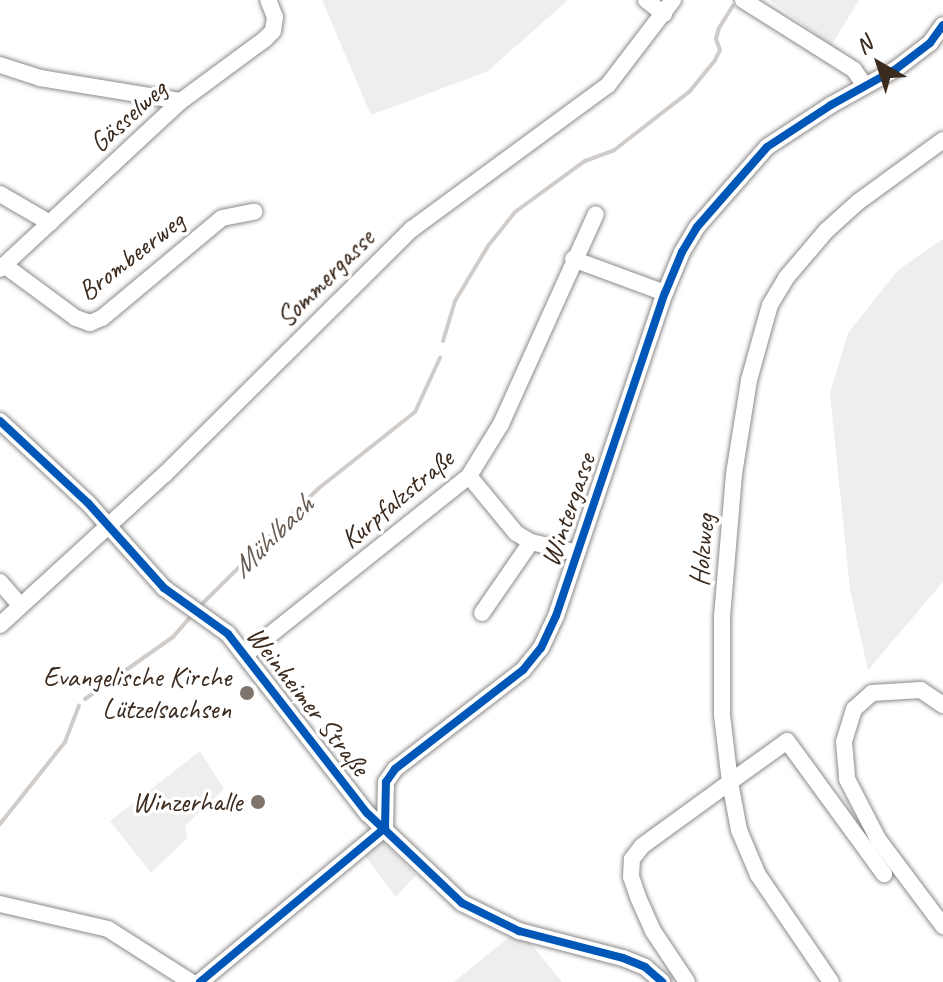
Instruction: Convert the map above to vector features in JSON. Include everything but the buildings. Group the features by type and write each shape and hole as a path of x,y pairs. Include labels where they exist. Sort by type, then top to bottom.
{"street":[{"name":"Gässelweg","path":"2,267 181,101 273,31 275,17 268,0"},
{"path":"646,0 669,7"},
{"path":"743,0 854,70 865,86"},
{"name":"Sommergasse","path":"0,625 19,604 220,422 412,229 608,85 669,7"},
{"name":"Wintergasse","path":"385,828 386,782 395,769 523,670 541,648 556,616 665,293 682,252 697,227 761,153 794,128 896,69 930,43 943,25"},
{"path":"0,65 40,78 181,101"},
{"name":"Holzweg","path":"831,982 758,875 739,830 722,715 722,617 734,474 749,380 770,305 786,278 826,231 858,202 943,140"},
{"path":"0,194 50,223"},
{"name":"Brombeerweg","path":"2,267 76,318 95,322 222,218 254,212"},
{"name":"Kurpfalzstraße","path":"246,654 469,476 501,424 573,259 596,214"},
{"path":"573,259 665,293"},
{"name":"Weinheimer Straße","path":"0,421 108,524 164,588 228,634 338,778 462,903 519,931 623,958 645,967 662,982"},
{"path":"469,476 511,529 531,542 577,553"},
{"path":"482,613 531,542"},
{"path":"0,582 19,604"},
{"path":"943,705 921,690 872,693 854,709 844,742 847,779 878,839 943,926"},
{"path":"687,982 653,931 631,877 632,859 662,830 787,741 884,874"},
{"path":"200,982 385,828"},
{"path":"0,904 111,930 191,982"}],"shaded area":[{"path":"322,0 568,0 488,71 371,115"},
{"path":"770,0 859,0 831,46"},
{"path":"943,239 943,582 868,670 850,590 830,393 848,333 898,270"},
{"path":"200,751 224,789 185,826 187,838 151,873 110,821"},
{"path":"383,842 416,875 396,897 363,853 375,843"},
{"path":"519,929 562,982 454,982"}],"waterway":[{"name":"Mühlbach","path":"443,341 455,301 488,246 515,212 585,161 613,151 690,91 715,60 720,50 716,39 719,28 733,6"},
{"name":"Mühlbach","path":"198,608 319,488 415,412 440,358"},
{"name":"Mühlbach","path":"85,699 173,637 193,614"},
{"name":"Mühlbach","path":"0,824 65,742 79,706"}],"cycle path":[{"path":"200,982 385,828 386,782 395,769 523,670 541,648 556,616 665,293 682,252 697,227 767,147 831,105 896,69 930,43 943,25"},
{"path":"0,421 88,503 164,588 228,634 367,813 462,903 519,931 623,958 645,967 662,982"}],"place":[{"name":"Evangelische Kirche Lützelsachsen","path":"247,693"},
{"name":"Winzerhalle","path":"258,802"}]}
